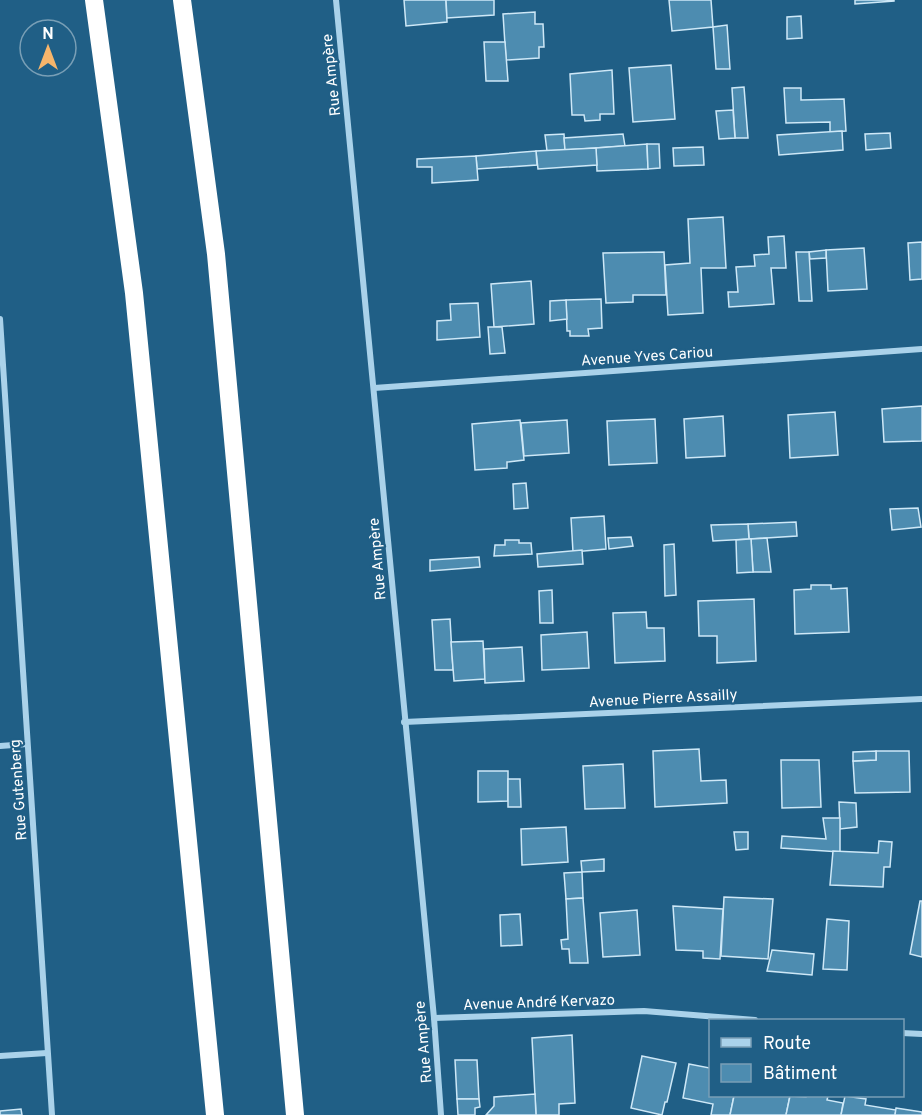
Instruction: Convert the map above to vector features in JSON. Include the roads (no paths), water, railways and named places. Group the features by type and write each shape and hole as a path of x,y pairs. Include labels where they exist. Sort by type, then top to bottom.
{"highway":[{"path":"94,0 134,293 215,1115"},
{"path":"182,0 216,254 295,1115"}],"street":[{"name":"Rue Ampère","path":"336,0 434,1017 441,1115"},
{"name":"Rue Gutenberg","path":"0,319 3,420 52,1115"},
{"name":"Avenue Yves Cariou","path":"374,388 922,349"},
{"name":"Avenue Pierre Assailly","path":"404,722 922,699"},
{"path":"0,746 27,744"},
{"name":"Avenue André Kervazo","path":"434,1017 644,1011 743,1019"},
{"path":"904,1033 922,1034"},
{"path":"0,1056 47,1053"}]}
